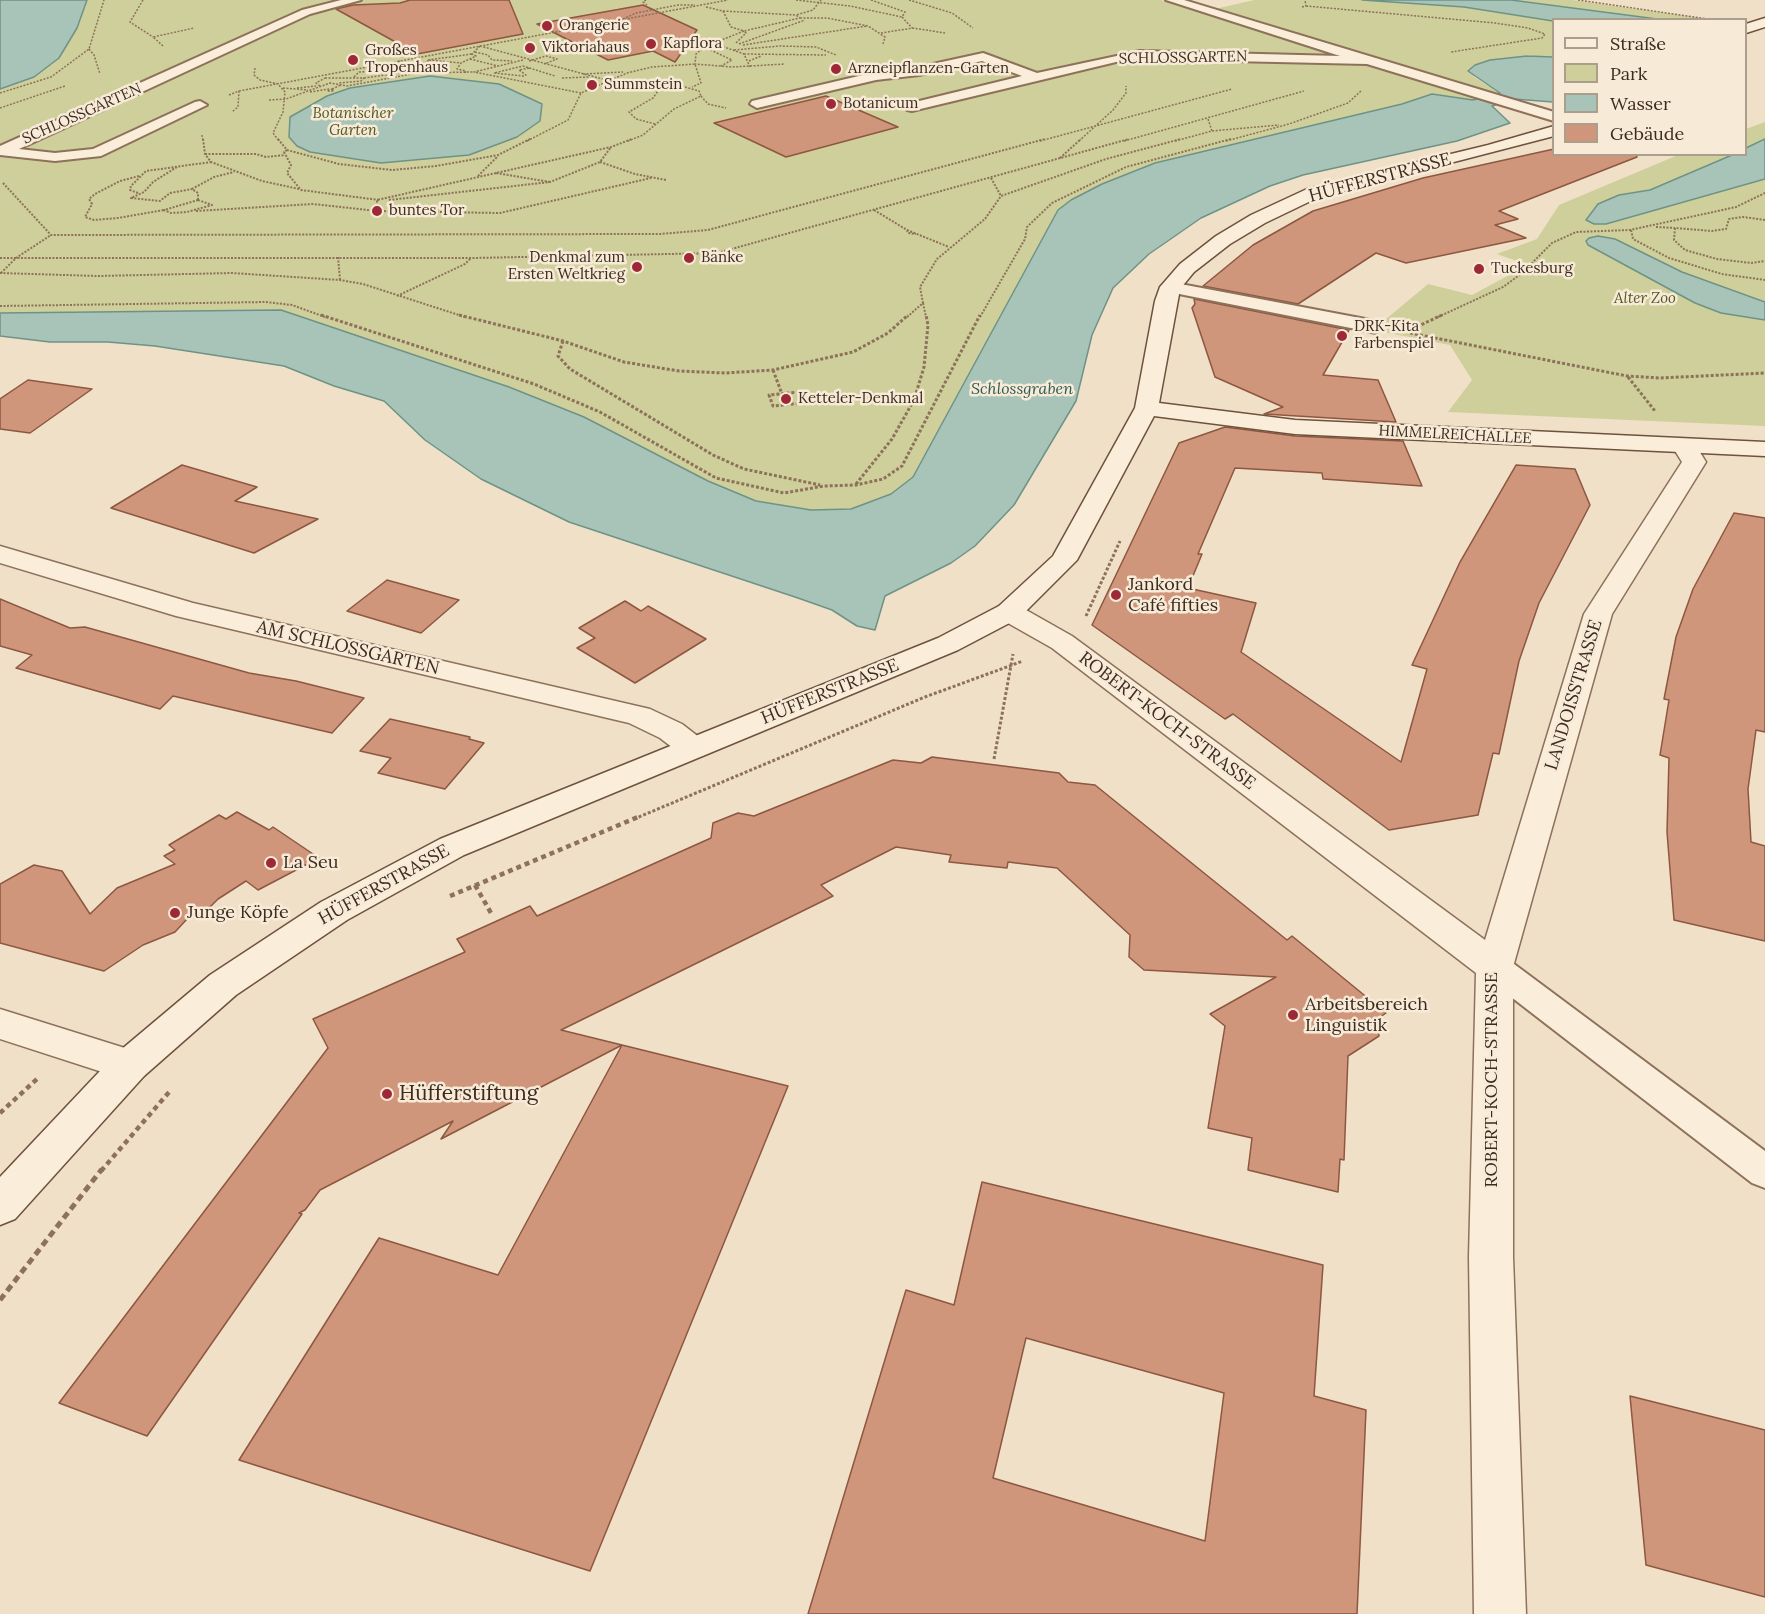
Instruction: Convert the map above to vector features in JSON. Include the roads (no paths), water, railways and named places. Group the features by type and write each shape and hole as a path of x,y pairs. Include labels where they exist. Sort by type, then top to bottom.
{"street":[{"path":"1747,29 1765,22"},
{"name":"HÜFFERSTRASSE","path":"0,1206 130,1065 223,985 334,911 452,847 948,644 1010,612 1064,560 1147,408 1165,301 1170,287 1187,268 1223,240 1258,219 1297,200 1332,188 1494,149 1552,131"},
{"name":"HIMMELREICHALLEE","path":"1147,408 1295,427 1765,449"},
{"name":"LANDOISSTRASSE","path":"1495,967 1598,614 1694,462 1684,446"},
{"name":"AM SCHLOSSGARTEN","path":"0,554 34,567 186,610 639,717 671,731 693,748"},
{"name":"ROBERT-KOCH-STRASSE","path":"1010,612 1062,642 1495,967 1491,1257 1500,1614"},
{"path":"0,1024 130,1065"}],"lane":[{"name":"SCHLOSSGARTEN","path":"200,105 96,153 55,158 2,151 306,12 355,0"},
{"name":"SCHLOSSGARTEN","path":"1172,0 1552,116"},
{"name":"SCHLOSSGARTEN","path":"912,107 1116,58 1192,54 1368,60"},
{"path":"757,104 876,76 919,71 983,57 1036,77"},
{"path":"1170,287 1376,327"},
{"path":"1495,967 1765,1172"}],"water":[{"path":"0,0 87,0 77,28 59,58 34,77 0,89"},
{"path":"1362,0 1511,0 1649,18 1552,18 1552,21 1464,7"},
{"name":"Schlossgraben","path":"1527,56 1552,57 1552,102 1514,99 1492,106 1510,123 1457,141 1303,175 1270,186 1201,218 1149,254 1113,288 1092,335 1076,401 1014,505 975,546 951,563 885,596 875,630 857,626 832,610 798,598 569,522 481,479 425,440 384,401 334,386 284,366 155,346 108,342 50,342 0,336 0,313 281,310 509,387 584,417 708,481 756,501 811,510 851,509 891,494 913,477 1058,210 1071,200 1102,184 1155,163 1402,104 1432,94 1473,100 1500,93 1468,71 1475,65 1490,60"},
{"path":"430,76 499,84 542,104 540,121 517,137 469,155 381,163 310,152 297,146 289,137 290,117 327,96 350,88"},
{"path":"1765,139 1765,179 1606,224 1594,224 1586,220 1598,204 1619,195 1650,190 1730,156 1747,156 1747,148"},
{"path":"1598,236 1615,239 1682,272 1765,302 1765,320 1721,313 1695,303 1588,245 1586,241 1589,238"}],"place":[{"name":"Orangerie","path":"547,26"},
{"name":"Kapflora","path":"651,44"},
{"name":"Viktoriahaus","path":"530,48"},
{"name":"Großes Tropenhaus","path":"353,60"},
{"name":"Arzneipflanzen-Garten","path":"836,69"},
{"name":"Summstein","path":"592,85"},
{"name":"Botanicum","path":"831,104"},
{"name":"buntes Tor","path":"377,211"},
{"name":"Bänke","path":"689,258"},
{"name":"Denkmal zum Ersten Weltkrieg","path":"637,267"},
{"name":"Tuckesburg","path":"1479,269"},
{"name":"DRK-Kita Farbenspiel","path":"1342,336"},
{"name":"Ketteler-Denkmal","path":"786,399"},
{"name":"Jankord Café fifties","path":"1116,595"},
{"name":"La Seu","path":"271,863"},
{"name":"Junge Köpfe","path":"175,913"},
{"name":"Arbeitsbereich Linguistik","path":"1293,1015"},
{"name":"Hüfferstiftung","path":"387,1094"}],"park label":[{"name":"Botanischer Garten","path":"353,122"},
{"name":"Alter Zoo","path":"1645,299"}]}
